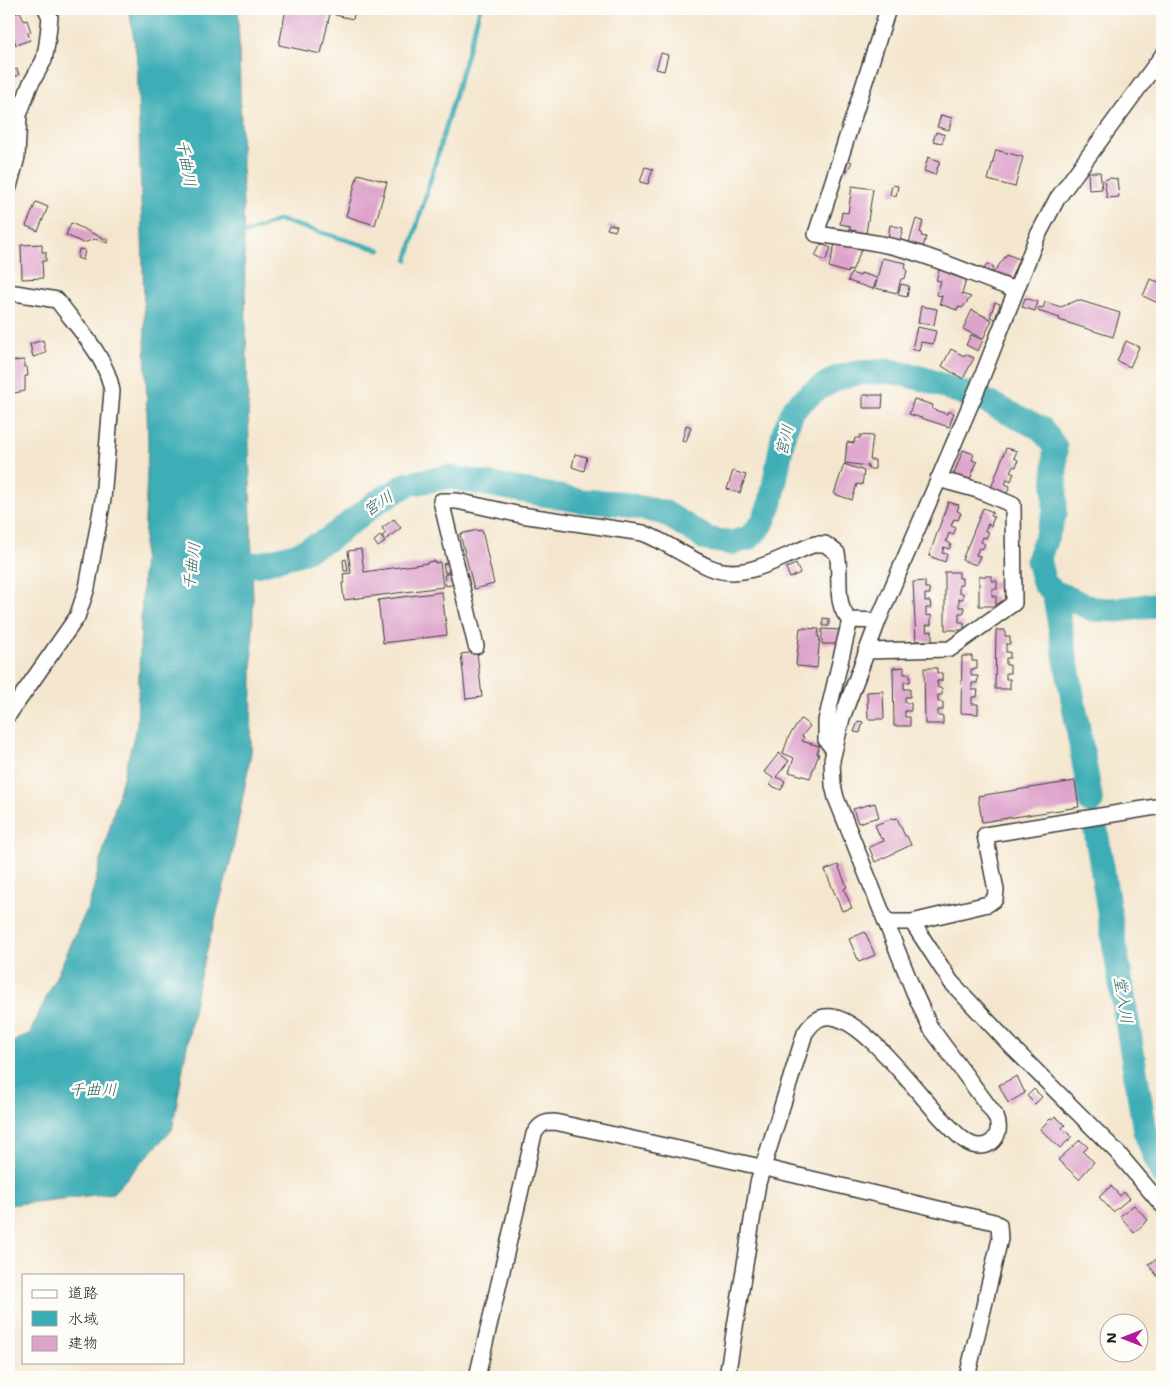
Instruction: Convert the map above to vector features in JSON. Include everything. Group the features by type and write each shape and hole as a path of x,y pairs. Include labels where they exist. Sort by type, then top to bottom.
{"street":[{"path":"9,187 17,157 19,115 30,84 44,60 50,17 46,9"},
{"path":"888,9 816,234 898,248 946,263 1016,290"},
{"path":"727,1377 754,1200 761,1167 805,1033 814,1021 821,1017 840,1018 873,1043 952,1130 970,1145 983,1146 994,1141 999,1131 998,1120 995,1115 930,1027 914,992 836,798 832,774 833,750 842,718 866,651 978,387 1037,237 1057,199 1162,56"},
{"path":"9,292 57,300 104,362 110,377 112,390 103,498 87,588 76,617 9,714"},
{"path":"866,651 950,650 1014,603 1014,505 978,490 938,479"},
{"path":"476,646 441,501 457,501 521,515 643,533 661,540 709,567 724,572 754,569 815,544 825,544 832,547 838,553 840,607 844,615 850,620 878,621"},
{"path":"833,750 826,740 826,722 850,620"},
{"path":"886,922 912,922 988,904 995,899 996,890 985,835 1162,806"},
{"path":"912,922 951,982 1014,1049 1117,1152 1162,1205"},
{"path":"477,1377 534,1134 539,1126 545,1122 555,1122 761,1167 986,1219 999,1225 1000,1239 967,1377"}],"water":[{"name":"千曲川","path":"129,9 238,9 253,602 251,753 231,860 198,984 172,1130 113,1193 9,1205 9,1044 30,1033 89,905 137,725 148,445 137,58"}],"building":[{"path":"286,9 331,9 321,54 279,45"},
{"path":"336,9 355,9 353,19 335,15"},
{"path":"20,11 24,21 27,20 31,32 28,33 30,40 16,45 9,18"},
{"path":"661,53 668,55 664,71 656,69"},
{"path":"17,69 19,75 9,79 9,72"},
{"path":"941,115 952,118 949,130 937,127"},
{"path":"936,132 945,135 942,143 933,141"},
{"path":"996,150 1023,157 1015,187 988,180"},
{"path":"928,157 940,161 935,175 924,171"},
{"path":"847,160 852,162 846,173 841,171"},
{"path":"645,167 653,169 648,184 640,182"},
{"path":"1088,172 1100,172 1102,189 1089,190"},
{"path":"358,174 387,182 375,225 346,216"},
{"path":"1110,178 1117,179 1119,197 1107,198 1104,180"},
{"path":"892,185 898,186 896,196 890,195"},
{"path":"852,186 873,189 866,233 850,230 850,226 840,224 842,212 848,213"},
{"path":"36,202 48,207 38,231 26,226"},
{"path":"916,219 923,221 920,233 922,234 921,236 926,237 923,247 909,243"},
{"path":"71,223 109,241 108,243 95,239 83,243 66,235"},
{"path":"609,224 617,226 615,231 607,229"},
{"path":"890,225 903,228 900,240 888,238"},
{"path":"836,240 863,246 852,271 849,270 848,273 829,267"},
{"path":"42,244 42,252 46,252 46,261 42,261 43,278 22,279 21,245"},
{"path":"821,244 831,248 825,261 815,256"},
{"path":"79,249 85,250 83,260 77,258"},
{"path":"1007,254 1019,259 1009,283 991,276"},
{"path":"882,258 906,263 905,269 907,271 905,278 901,279 897,293 875,288"},
{"path":"987,264 994,267 989,276 983,272"},
{"path":"940,268 950,271 949,274 966,280 962,294 971,297 962,308 958,307 957,310 940,304 942,296 937,295 941,281 936,280"},
{"path":"851,273 860,276 861,273 877,278 873,289 848,281"},
{"path":"1150,279 1162,283 1162,305 1143,296"},
{"path":"901,284 909,286 907,297 898,295"},
{"path":"1025,298 1038,302 1035,311 1022,307"},
{"path":"1078,300 1120,313 1113,337 1059,320 1060,318 1038,311 1039,307 1043,308 1045,302 1061,307"},
{"path":"995,302 1000,304 995,319 990,317"},
{"path":"921,306 937,309 934,325 918,323"},
{"path":"972,310 992,320 983,339 963,329"},
{"path":"917,327 936,331 933,344 921,342 919,351 912,349"},
{"path":"971,335 983,340 978,351 966,345"},
{"path":"43,340 46,353 33,357 30,344"},
{"path":"1126,341 1139,347 1130,367 1117,361"},
{"path":"951,349 964,356 965,354 974,358 963,379 942,366"},
{"path":"24,360 24,367 27,367 28,376 25,376 25,391 9,394 9,361"},
{"path":"863,395 883,395 882,408 863,408"},
{"path":"914,399 933,405 932,409 947,414 948,411 954,413 949,427 909,414"},
{"path":"686,425 691,427 686,442 682,441"},
{"path":"860,435 873,436 870,460 875,460 875,469 868,469 868,466 845,463 847,442 854,443 855,438 860,438"},
{"path":"1006,448 1017,451 1014,458 1018,460 1016,467 1013,466 1010,471 1014,473 1011,481 1007,479 1005,484 1010,486 1007,493 991,488"},
{"path":"963,450 974,454 972,460 977,462 969,482 953,476"},
{"path":"575,454 587,457 584,471 572,467"},
{"path":"844,464 864,471 862,485 857,484 852,500 834,494"},
{"path":"733,471 746,475 740,493 727,489"},
{"path":"948,502 959,505 957,511 961,513 958,520 954,519 951,526 956,528 953,535 949,533 946,541 951,544 949,549 944,547 942,553 947,554 945,562 929,556"},
{"path":"983,508 993,512 991,516 994,517 991,526 988,524 985,531 989,532 986,538 983,537 981,542 985,544 982,549 979,548 976,555 980,556 976,565 962,560"},
{"path":"394,519 401,528 385,540 382,536 386,533 382,528"},
{"path":"482,530 494,584 474,589 460,534"},
{"path":"380,536 385,542 378,547 374,541"},
{"path":"361,549 364,572 435,561 435,563 440,562 443,587 344,600 343,574 351,573 348,551"},
{"path":"346,559 348,571 344,571 343,560"},
{"path":"448,563 449,572 445,573 443,564"},
{"path":"796,564 800,573 790,578 786,568"},
{"path":"945,572 959,572 959,578 962,578 962,585 959,585 959,593 963,593 963,599 959,599 959,607 964,607 964,613 959,613 959,622 964,622 964,630 945,630"},
{"path":"452,573 455,584 446,586 444,575"},
{"path":"979,576 992,576 992,581 997,581 997,589 992,589 992,596 996,596 996,606 979,606"},
{"path":"925,581 925,588 929,588 930,594 925,594 925,601 930,601 931,608 926,608 926,616 931,615 931,625 926,625 927,632 932,631 932,641 916,641 913,582"},
{"path":"442,592 447,635 383,643 378,600"},
{"path":"823,618 829,619 829,626 823,626"},
{"path":"800,628 819,629 817,668 796,665"},
{"path":"822,629 843,630 842,644 822,644"},
{"path":"996,630 1005,630 1005,636 1010,636 1010,644 1006,644 1006,652 1010,652 1010,658 1006,658 1006,665 1010,665 1010,673 1006,673 1006,679 1010,679 1010,689 995,689"},
{"path":"477,652 482,697 466,699 461,654"},
{"path":"962,656 972,656 972,661 977,661 977,669 971,669 971,676 978,676 977,683 972,683 972,690 978,690 977,697 972,697 972,704 978,704 978,714 961,713"},
{"path":"904,667 904,674 910,674 910,682 904,682 904,689 910,689 910,697 905,697 905,703 911,703 911,711 905,711 905,717 910,717 910,726 894,726 893,668"},
{"path":"924,668 937,668 937,673 942,673 942,681 937,681 938,688 942,688 942,695 938,695 938,702 943,702 943,710 938,710 938,716 943,716 943,724 925,724"},
{"path":"883,691 884,719 868,719 867,692"},
{"path":"801,719 810,726 802,736 804,737 802,741 819,746 817,754 819,754 810,778 789,772 794,758 783,753 789,736"},
{"path":"858,721 863,722 860,733 854,732"},
{"path":"779,753 789,761 776,777 785,781 781,790 770,785 773,778 764,772"},
{"path":"1075,781 1079,807 982,822 978,796"},
{"path":"875,803 879,817 858,823 853,809"},
{"path":"897,818 911,845 875,862 869,847 884,841 883,838 881,839 875,825"},
{"path":"838,865 847,887 844,889 852,908 842,911 825,870"},
{"path":"865,932 875,955 859,962 849,939"},
{"path":"1017,1076 1025,1093 1008,1103 999,1085"},
{"path":"1034,1089 1042,1097 1035,1104 1027,1096"},
{"path":"1055,1116 1065,1125 1062,1128 1072,1137 1060,1148 1040,1129"},
{"path":"1080,1140 1088,1147 1083,1152 1094,1162 1079,1179 1058,1160"},
{"path":"1111,1186 1120,1196 1124,1192 1130,1198 1113,1212 1099,1197"},
{"path":"1134,1205 1148,1220 1134,1233 1120,1216"},
{"path":"1162,1257 1162,1278 1160,1280 1148,1264"}],"waterway":[{"path":"407,260 480,9"},
{"path":"241,235 279,220 380,250"},
{"name":"宮川","path":"219,557 256,565 298,554 329,539 377,502 408,484 448,477 582,501 619,503 665,513 707,539 731,543 749,538 762,524 771,502 784,432 794,408 813,392 837,378 857,373 890,371 924,379 985,401 1042,429 1055,447 1055,513 1038,560 1044,583 1054,592 1093,609 1118,610 1162,604"},
{"name":"堂入川","path":"1054,592 1091,802"},
{"name":"堂入川","path":"1095,825 1145,1131 1162,1173"}]}
